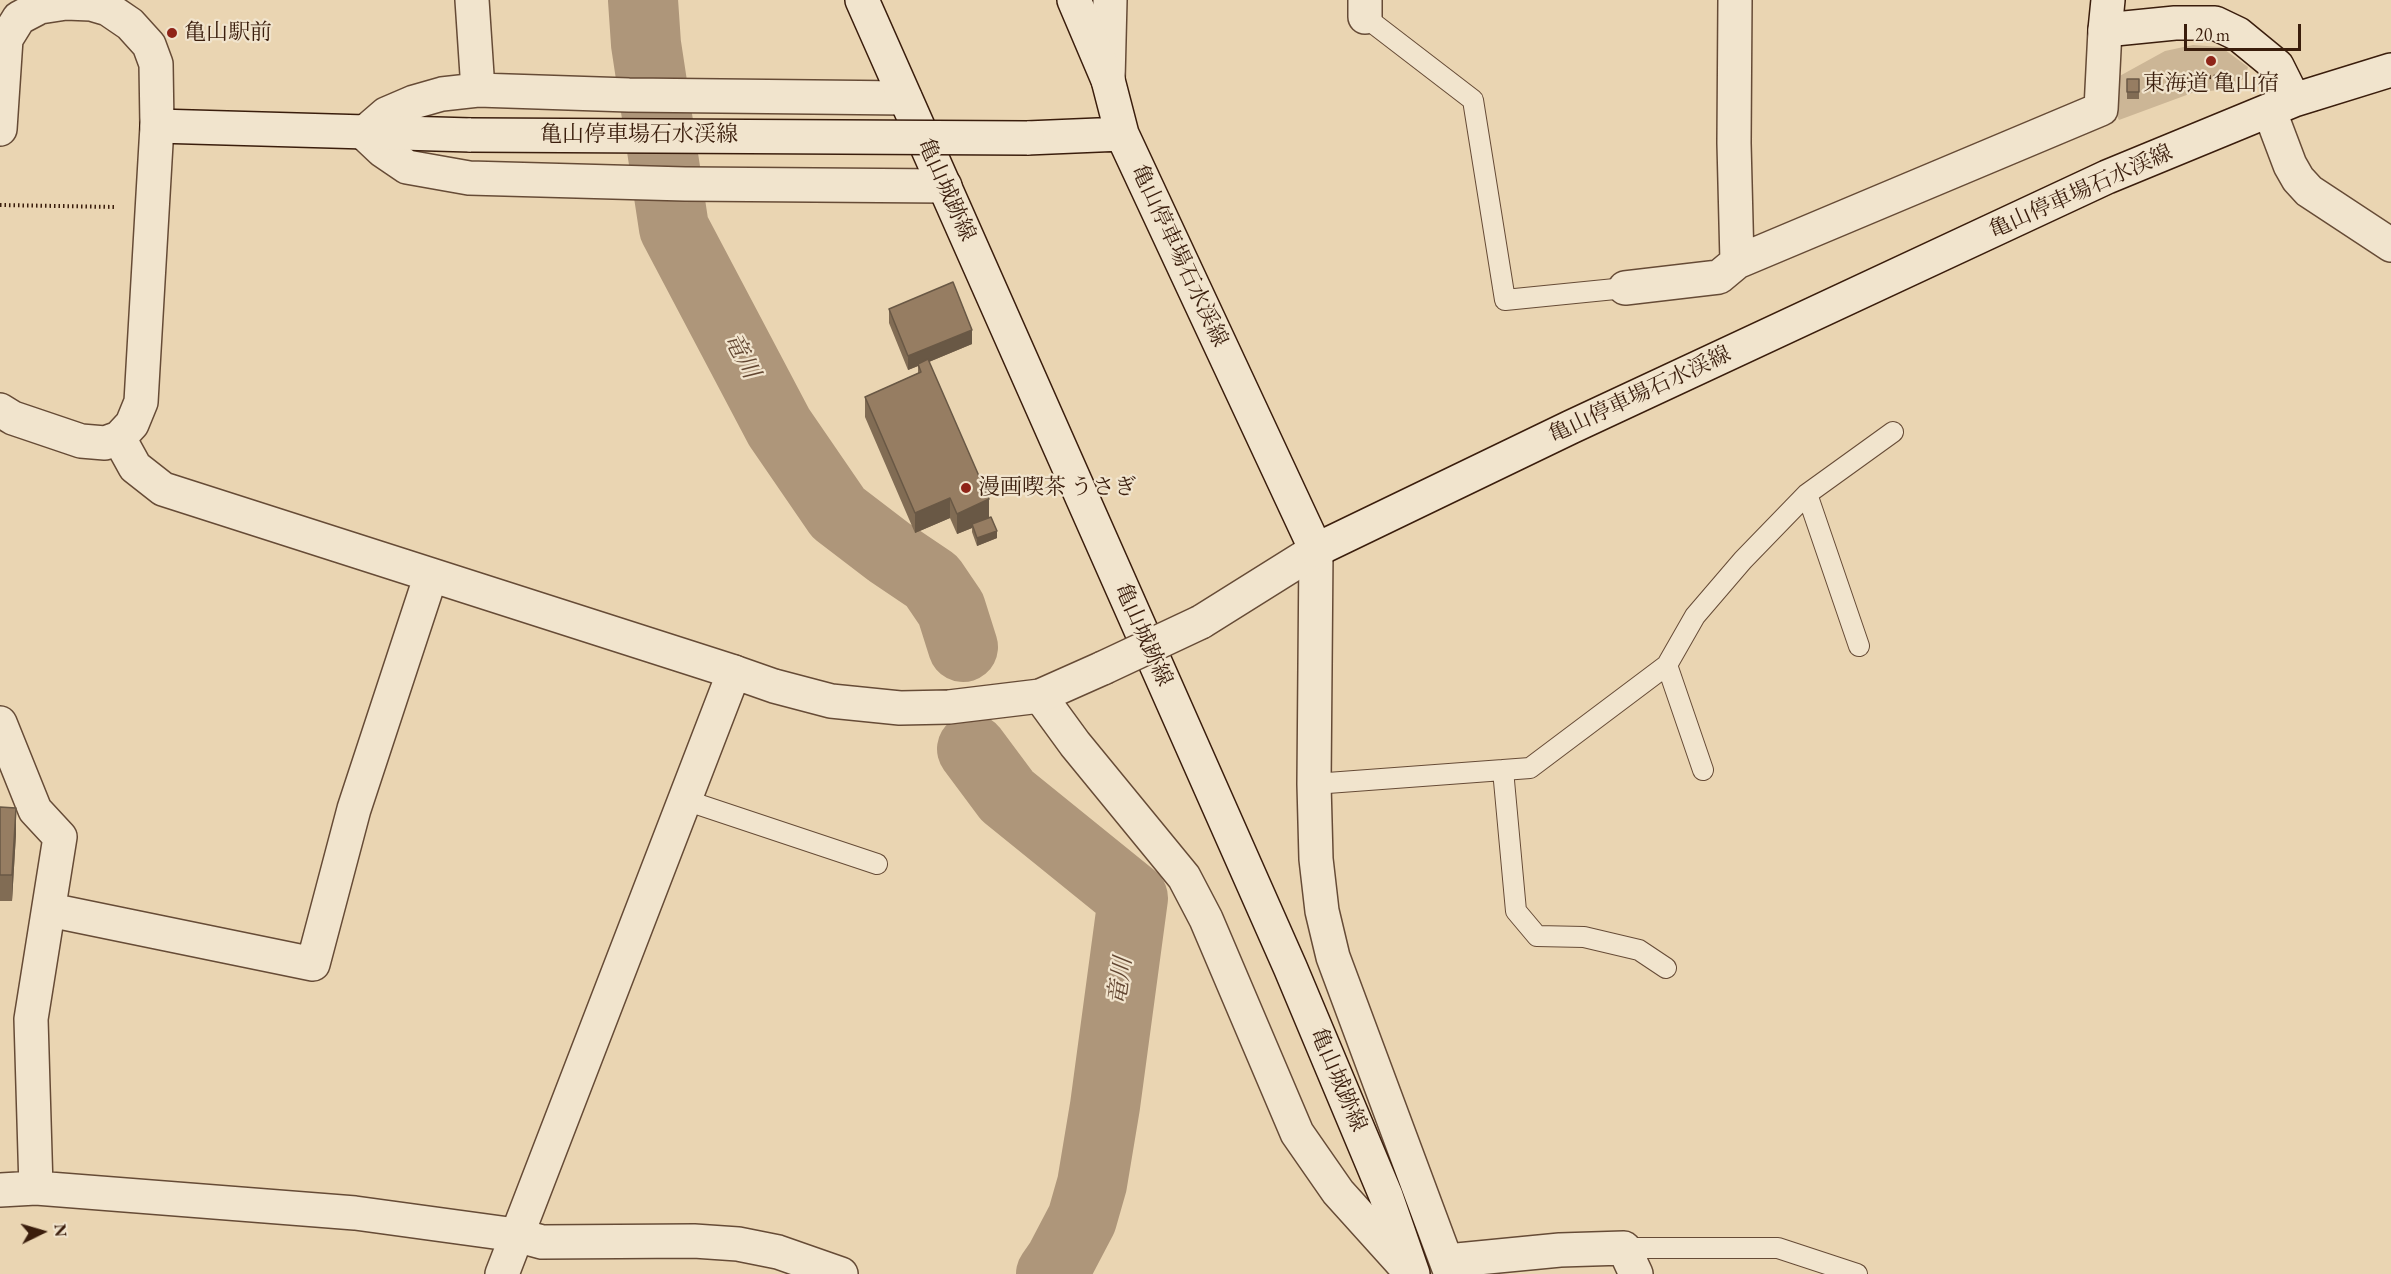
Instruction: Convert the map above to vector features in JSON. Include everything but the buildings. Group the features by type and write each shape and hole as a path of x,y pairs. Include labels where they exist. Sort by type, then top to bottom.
{"street":[{"path":"472,0 478,90"},
{"name":"亀山城跡線","path":"862,0 1290,967 1386,1196 1412,1274"},
{"name":"亀山停車場石水渓線","path":"1074,0 1108,80 1122,134 1316,550 1571,427 2107,177 2282,106 2391,70"},
{"path":"1108,80 1110,0"},
{"path":"1735,0 1734,143 1737,262"},
{"path":"0,129 6,39 19,9 66,3 91,4 108,9 130,24 149,45 156,64 157,126 141,402 132,424 120,438 105,443 81,441 13,418 0,411"},
{"path":"1626,288 1719,277 1737,262 2101,109 2106,15 2175,23 2215,23 2238,34 2277,66 2290,165 2298,179 2309,191 2391,245"},
{"path":"905,98 676,96 478,90 442,94 414,102 386,114 364,133 382,150 407,166 459,176 686,184 945,186"},
{"name":"亀山停車場石水渓線","path":"157,126 471,135 1027,138 1122,134"},
{"path":"120,438 135,468 162,489 774,686 831,701 900,708 949,707 1040,696 1201,622 1316,550"},
{"path":"1316,550 1314,784 1316,859 1322,911 1333,957 1449,1268 1560,1250 1630,1261"},
{"path":"50,910 313,964 354,809 431,575"},
{"path":"502,1274 734,672"},
{"path":"1040,696 1075,744 1184,877 1206,920 1297,1133 1338,1192 1412,1274"},
{"path":"0,723 35,810 60,837 31,1018 36,1188"},
{"path":"0,1190 36,1188 355,1213 516,1235 542,1242 694,1241 738,1244 778,1252 841,1274"}],"lane":[{"path":"1365,8 1473,100 1505,300 1626,288"},
{"path":"1314,784 1530,768 1667,665 1695,616 1743,560 1808,494 1893,432"},
{"path":"1808,494 1858,645"},
{"path":"1667,665 1703,770"},
{"path":"1503,770 1516,911 1537,936 1584,936 1639,951 1666,968"},
{"path":"685,800 878,864"},
{"path":"1630,1261 1778,1248 1857,1274"}],"path":[{"path":"2169,81 2222,76 2239,90"},
{"path":"0,205 152,207"}],"shaded area":[{"path":"2193,45 2221,47 2248,67 2245,78 2227,89 2192,93 2119,120 2116,114 2114,82 2116,78 2165,51"}],"waterway":[{"name":"竜川","path":"643,0 646,44 674,228 779,427 838,513 932,581 951,609 963,647"},
{"name":"竜川","path":"972,749 1007,796 1133,898 1092,1184 1082,1219 1051,1274"}],"place":[{"name":"亀山駅前","path":"172,33"},
{"name":"東海道 亀山宿","path":"2211,61"},
{"name":"漫画喫茶 うさぎ","path":"966,488"}]}
